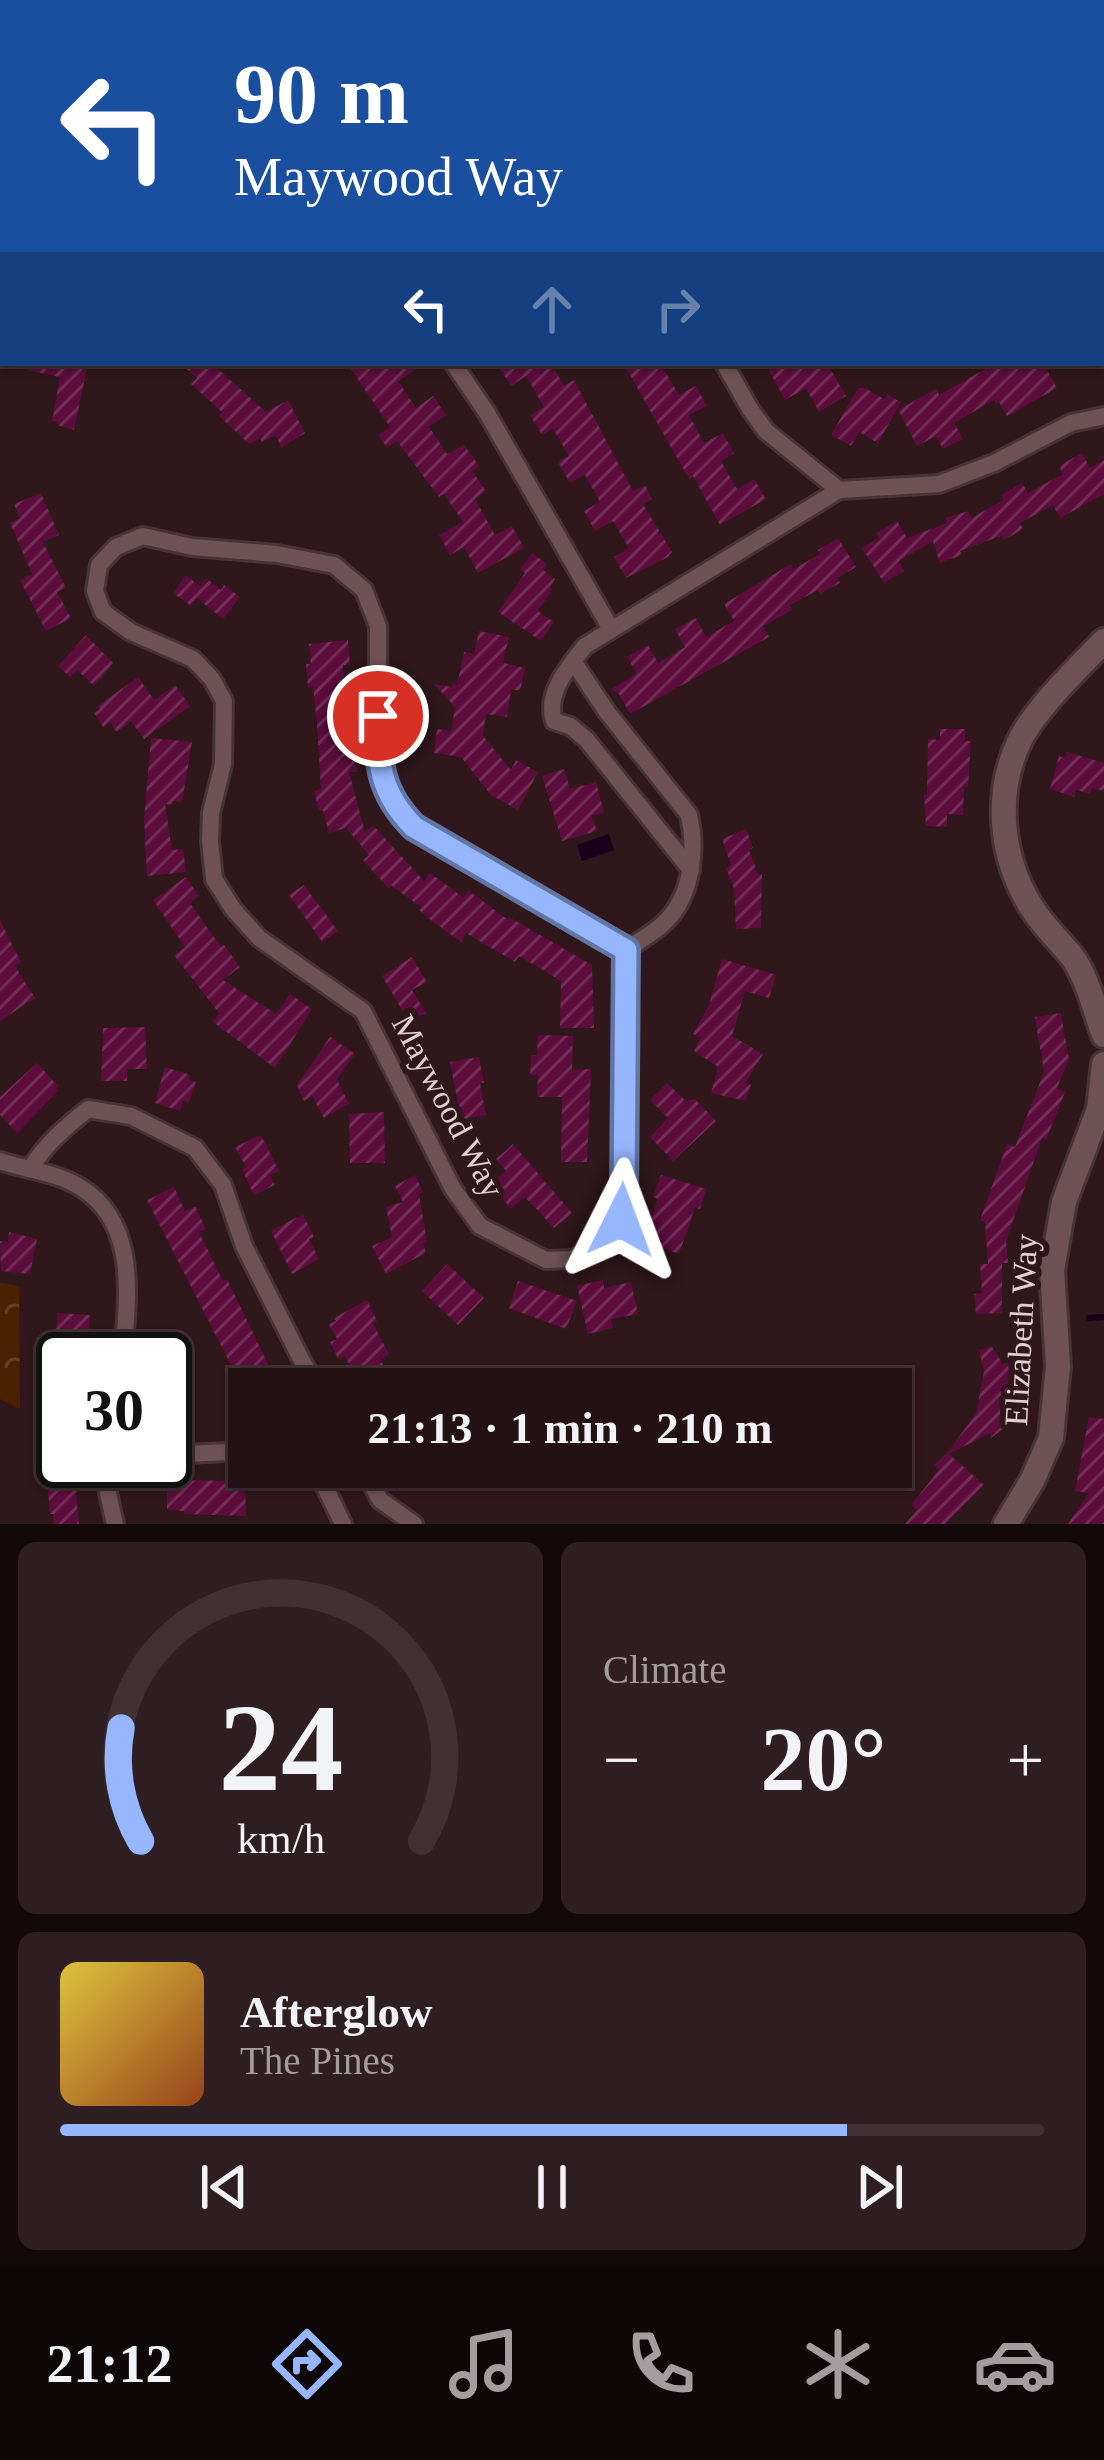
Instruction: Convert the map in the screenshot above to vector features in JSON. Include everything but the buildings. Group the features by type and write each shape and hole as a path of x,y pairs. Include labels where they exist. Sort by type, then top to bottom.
{"street":[{"path":"455,366 488,413 611,628"},
{"path":"726,366 766,431 839,490"},
{"path":"691,869 586,739 554,721 550,712 558,685 584,646 839,490 938,484 994,463 1070,423 1104,416"},
{"name":"Maywood Way","path":"142,536 191,548 277,554 334,566 364,590 378,626 378,760 397,810 432,840 626,950 621,1220 592,1252 546,1261 480,1226 453,1189 363,1012 259,938 214,879 211,812 223,764 224,700 193,659 131,632 103,612 94,591 99,565 116,547 142,536"},
{"path":"1104,641 1021,737 1005,782 1003,821 1013,872 1033,909 1076,962 1104,1035"},
{"path":"573,661 689,815 694,835 691,869 678,906 665,922 626,950"},
{"name":"Elizabeth Way","path":"1006,1524 1051,1438 1058,1366 1052,1270 1064,1202 1099,1109 1104,1064"},
{"path":"31,1168 88,1109 131,1116 195,1148 223,1185 244,1246 306,1368"},
{"path":"0,1161 79,1186 99,1202 117,1228 126,1257 125,1332"},
{"path":"192,1454 228,1452"},
{"path":"109,1488 115,1524"},
{"path":"325,1488 343,1524"},
{"path":"374,1488 380,1500 414,1524"}],"green space":[{"path":"0,1283 19,1286 20,1409 0,1399"}],"shaded area":[{"path":"609,834 614,850 582,861 577,845"}],"waterway":[{"path":"1089,1318 1104,1317"}],"route":[{"path":"378,716 378,760 385,788 414,827 626,950 621,1220"}]}
